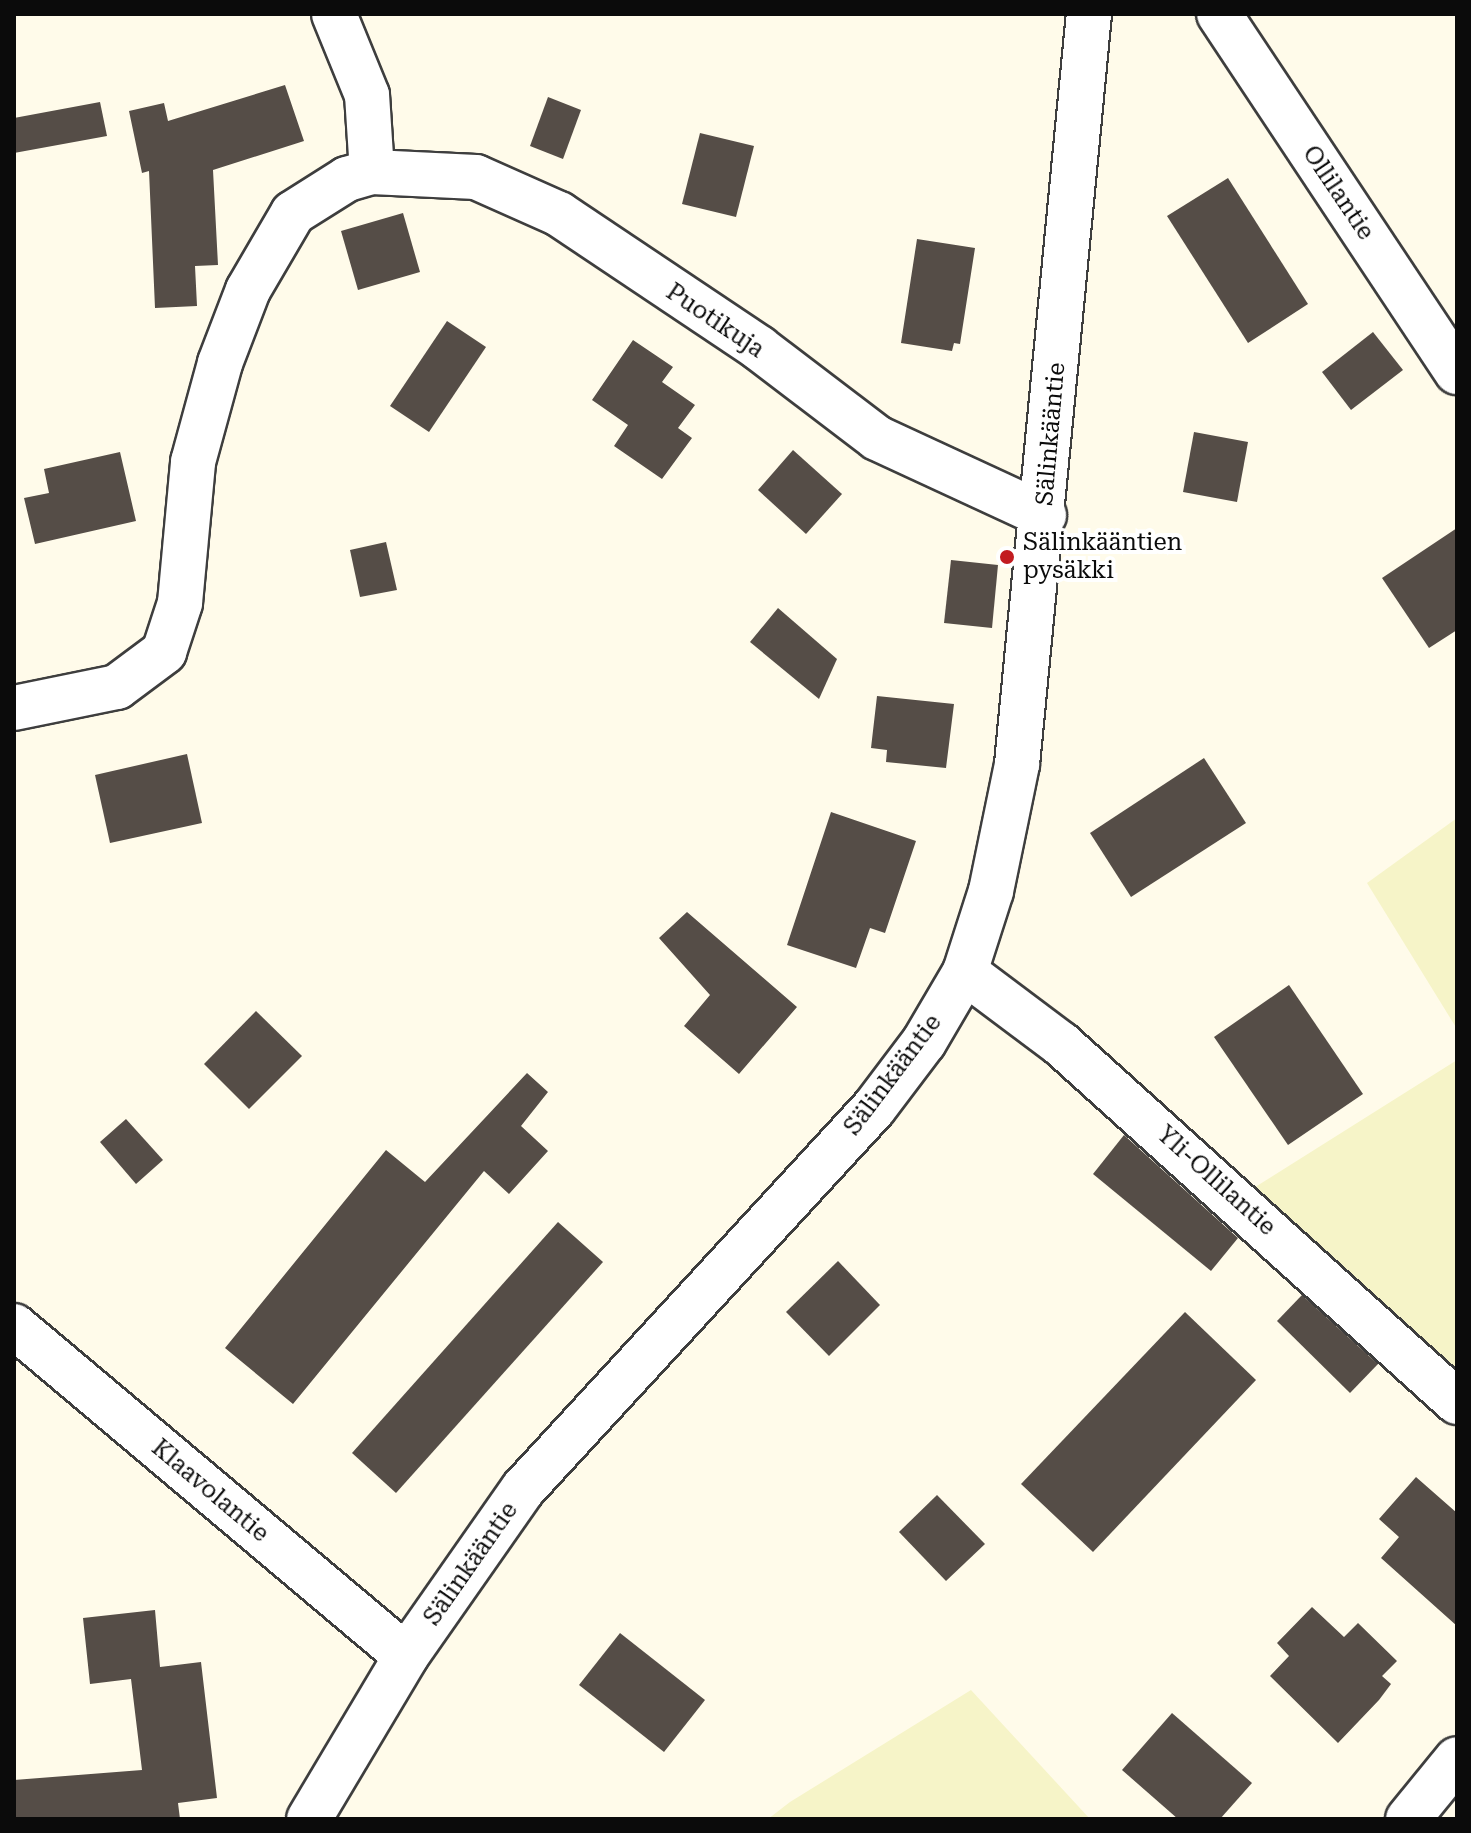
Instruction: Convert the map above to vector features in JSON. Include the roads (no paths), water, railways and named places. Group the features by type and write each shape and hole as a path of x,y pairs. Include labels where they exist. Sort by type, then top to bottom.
{"street":[{"path":"334,14 367,95 372,172"},
{"name":"Sälinkääntie","path":"309,1819 406,1656 523,1489 874,1108 924,1042 965,972 991,891 1017,764 1044,515 1089,14"},
{"name":"Ollilantie","path":"1219,14 1457,372"},
{"name":"Puotikuja","path":"14,708 117,687 164,652 180,603 193,462 220,363 248,290 293,213 347,179 372,172 476,177 559,214 759,348 877,438 1044,515"},
{"name":"Yli-Ollilantie","path":"965,972 1061,1044 1457,1402"},
{"name":"Klaavolantie","path":"14,1326 406,1656"},
{"path":"1408,1819 1457,1759"}],"place":[{"name":"Sälinkääntien pysäkki","path":"1007,557"}]}
